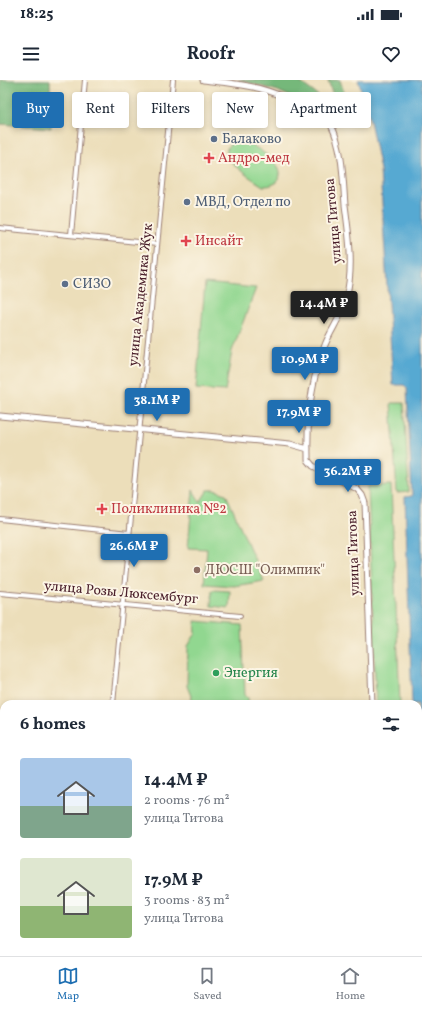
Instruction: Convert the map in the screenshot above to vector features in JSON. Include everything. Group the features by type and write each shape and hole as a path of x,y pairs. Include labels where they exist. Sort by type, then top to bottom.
{"main road":[{"name":"улица Титова","path":"203,80 248,86 290,99 326,119 334,133 342,174 349,235 349,286 346,302 328,335 318,362 311,402 308,460 313,466 358,489 365,503 372,700"},
{"path":"0,416 284,443 308,448"}],"street":[{"path":"71,235 86,80"},
{"name":"улица Академика Жук","path":"113,700 173,80"},
{"path":"0,228 157,244"},
{"path":"0,519 129,533"},
{"name":"улица Розы Люксембург","path":"0,593 240,616"}],"green space":[{"path":"0,80 50,80 50,92 12,92 12,125 0,124"},
{"path":"238,80 297,80 313,92 278,91"},
{"path":"328,80 340,80 344,92 332,92"},
{"path":"238,140 243,140 255,147 275,163 279,169 280,175 274,184 263,186 241,171 229,158 227,151 229,145"},
{"path":"205,283 256,288 232,351 225,391 196,389"},
{"path":"391,403 404,403 409,492 397,493"},
{"path":"391,485 400,700 376,700 368,486"},
{"path":"193,490 200,502 208,490 215,490 226,494 264,581 234,586 204,584 207,549 188,548"},
{"path":"212,590 230,591 229,608 211,606"},
{"name":"Энергия","path":"195,621 242,625 245,695 248,700 192,700 187,686 188,646 196,633"}],"water":[{"path":"358,80 422,80 422,700 412,700 405,497 412,496 407,388 404,385 393,385 380,170 371,126 371,92 362,92"}],"place":[{"name":"Балаково","path":"214,139"},
{"name":"Андро-мед","path":"209,158"},
{"name":"МВД, Отдел по","path":"187,202"},
{"name":"Инсайт","path":"186,241"},
{"name":"СИЗО","path":"65,284"},
{"name":"Поликлиника №2","path":"102,509"},
{"name":"ДЮСШ \"Олимпик\"","path":"197,570"},
{"name":"Энергия","path":"216,673"}]}
